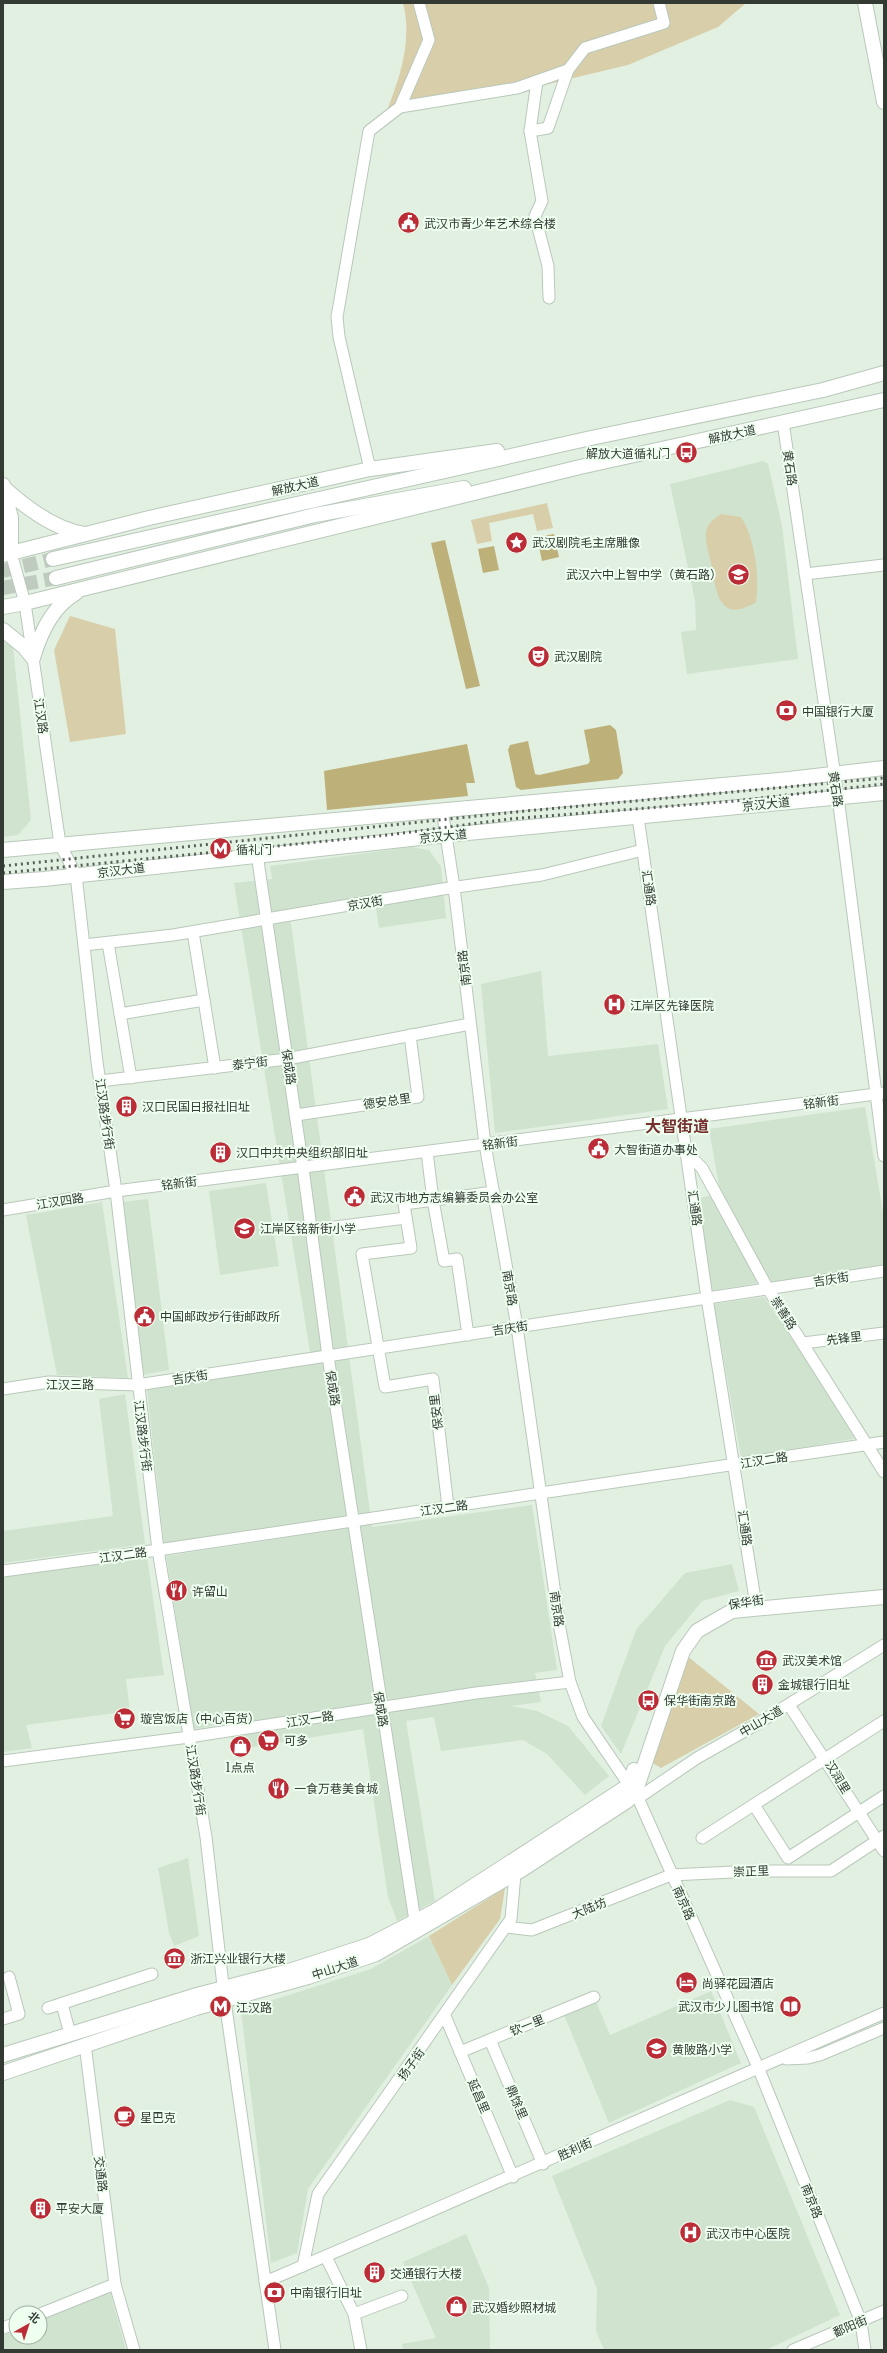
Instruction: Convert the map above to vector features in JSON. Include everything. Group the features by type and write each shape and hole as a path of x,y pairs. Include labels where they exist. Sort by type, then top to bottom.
{"main road":[{"path":"865,3 884,102"},
{"name":"解放大道","path":"53,559 591,438 823,390 884,373"},
{"name":"解放大道","path":"3,607 84,589 580,467 884,400"},
{"name":"解放大道","path":"7,554 370,469 591,438"},
{"name":"解放大道","path":"56,578 315,515 580,467"},
{"path":"3,485 19,500 63,529 87,535"},
{"path":"3,485 11,518 7,554"},
{"path":"3,530 7,554"},
{"path":"33,658 38,643 54,614 63,602 84,589"},
{"path":"3,630 24,647 33,658"},
{"name":"京汉大道","path":"3,850 884,768"},
{"name":"京汉大道","path":"3,882 257,854 884,793"},
{"name":"保华街","path":"634,1793 676,1647 692,1625 712,1611 731,1603 755,1599 884,1588"},
{"name":"保华街","path":"634,1793 683,1651 697,1631 732,1611 884,1597"},
{"name":"中山大道","path":"3,2055 70,2034 224,1994 308,1977 376,1954 634,1793"},
{"name":"中山大道","path":"3,2073 224,1994 369,1945 510,1870"}],"street":[{"path":"400,107 429,40 420,3"},
{"path":"530,131 548,128 568,70 585,48 664,23 659,3"},
{"path":"370,469 338,337 338,305 369,131 400,107 517,88 568,70"},
{"path":"538,81 530,131 542,201 535,216 548,266 549,298"},
{"name":"黄石路","path":"783,422 880,1094 884,1156"},
{"name":"江汉路","path":"7,554 25,603 60,844 76,875"},
{"path":"805,574 884,565"},
{"name":"南京路","path":"442,810 454,887 485,1144 517,1327 560,1629 570,1682 584,1717 634,1793 758,2067 861,2322 865,2350"},
{"name":"汇通路","path":"638,817 707,1298 735,1465 755,1599"},
{"name":"京汉街","path":"84,945 193,932 454,887 542,875 643,850"},
{"name":"保成路","path":"257,854 296,1115 328,1356 415,1921"},
{"name":"江汉路步行街","path":"76,875 100,1081 116,1191 137,1385 158,1550 206,1837 224,1994"},
{"path":"193,932 215,1068"},
{"path":"108,943 131,1078"},
{"path":"120,1014 204,1000"},
{"name":"泰宁街","path":"100,1081 287,1059 470,1024"},
{"name":"德安总里","path":"296,1115 418,1096 410,1035"},
{"name":"铭新街","path":"116,1191 880,1094"},
{"path":"427,1152 433,1200 444,1261 456,1259 468,1334"},
{"name":"崇善路","path":"687,1153 702,1168 768,1289 869,1445 884,1472"},
{"name":"江汉四路","path":"3,1210 116,1191"},
{"path":"377,1348 362,1254 411,1248 404,1204 494,1192"},
{"path":"311,1230 406,1218"},
{"name":"吉庆街","path":"137,1385 884,1271"},
{"name":"先锋里","path":"803,1343 884,1333"},
{"name":"保安里","path":"377,1348 385,1387 433,1379 448,1507"},
{"name":"江汉三路","path":"3,1389 49,1382 137,1385"},
{"name":"江汉二路","path":"3,1571 158,1550 884,1442"},
{"name":"中山大道","path":"634,1793 757,1724 884,1645"},
{"name":"江汉一路","path":"3,1761 189,1737 381,1708 570,1682"},
{"name":"汉润里","path":"789,1705 826,1759 859,1812 881,1838 884,1851"},
{"path":"702,1838 884,1721"},
{"path":"754,1805 788,1858 884,1796"},
{"name":"崇正里","path":"671,1875 754,1871 831,1871 881,1838"},
{"name":"扬子街","path":"303,2266 318,2194 445,2016 510,1919 510,1870"},
{"name":"大陆坊","path":"505,1928 532,1930 671,1875"},
{"path":"48,2008 152,1974"},
{"path":"3,2020 18,2014 10,1977"},
{"path":"224,1994 275,2348 264,2350"},
{"name":"钦一里","path":"460,2052 594,1997"},
{"path":"62,2004 70,2034"},
{"name":"胜利街","path":"265,2282 513,2177 758,2067 780,2060 884,2014"},
{"name":"延昌里","path":"445,2016 513,2177"},
{"path":"780,2060 808,2058 820,2055 884,2028"},
{"name":"鼎馀里","path":"490,2040 543,2164"},
{"name":"交通路","path":"85,2044 115,2284 134,2350"},
{"path":"326,2256 354,2314 361,2350"},
{"path":"48,2311 115,2284"},
{"path":"354,2314 402,2296"},
{"name":"鄱阳街","path":"793,2350 884,2311"}],"shaded area":[{"path":"403,3 746,3 718,27 628,65 523,90 385,115 403,60 406,18"},
{"name":"武汉六中上智中学（黄石路）","path":"763,461 768,464 782,526 798,659 687,674 681,632 696,630 695,600 670,484"},
{"path":"547,503 553,528 537,531 533,514 489,523 492,541 477,544 471,520"},
{"path":"721,514 741,517 750,536 757,570 756,602 744,608 734,610 727,607 722,602 718,594 706,536 710,523"},
{"path":"554,534 559,557 542,561 537,537"},
{"path":"445,540 480,686 466,689 431,543"},
{"path":"494,546 499,570 483,573 478,549"},
{"path":"70,616 115,629 126,734 70,742 54,650"},
{"path":"3,641 13,647 31,820 18,835 3,837"},
{"path":"610,725 616,730 623,773 618,779 521,790 516,787 508,750 510,745 528,741 535,774 539,775 588,764 590,761 584,730"},
{"path":"467,744 475,783 466,783 468,796 327,810 324,771"},
{"path":"411,847 429,850 441,867 446,918 379,928 375,902 290,916 372,1527 532,1505 557,1670 535,1673 541,1702 511,1706 537,1711 568,1726 609,1776 585,1795 547,1754 523,1740 441,1751 434,1717 406,1721 435,1901 397,1921 388,1897 363,1729 234,1750 229,1723 194,1729 166,1556 336,1530 335,1518 164,1544 147,1390 312,1364 234,883 272,879 270,866"},
{"path":"541,971 548,1056 658,1044 668,1109 495,1133 481,984"},
{"path":"865,1107 884,1218 884,1266 771,1283 720,1191 709,1129"},
{"name":"江岸区铭新街小学","path":"266,1183 279,1266 220,1275 209,1191"},
{"path":"712,1195 758,1283 711,1291 699,1198"},
{"path":"148,1199 169,1370 142,1375 122,1202"},
{"path":"102,1202 128,1378 57,1375 26,1215"},
{"path":"764,1297 858,1438 741,1458 714,1304"},
{"path":"125,1394 145,1544 3,1563 3,1531 113,1516 99,1399"},
{"path":"147,1557 164,1675 126,1679 130,1711 26,1725 32,1748 3,1752 3,1577"},
{"path":"732,1564 739,1591 702,1601 665,1646 621,1754 601,1726 636,1630 685,1573"},
{"path":"686,1655 759,1714 661,1768 647,1760"},
{"path":"188,1858 199,1936 174,1946 169,1933 158,1868"},
{"path":"505,1888 500,1919 452,1985 429,1936"},
{"path":"429,1936 452,1985 308,2189 297,2253 271,2263 241,2010 371,1969"},
{"name":"黄陂路小学","path":"711,1991 741,2063 609,2123 562,2010 594,1997 610,2035"},
{"name":"武汉市中心医院","path":"730,2100 754,2107 840,2315 766,2350 604,2350 596,2331 597,2289 552,2176"},
{"name":"武汉婚纱照材城","path":"466,2234 489,2288 490,2350 403,2350 402,2344 436,2338 403,2262"},
{"path":"110,2292 126,2350 3,2350 3,2335 8,2333 8,2345 48,2345 48,2317"}],"tunnel":[{"path":"3,571 53,559"},
{"path":"3,588 56,578"}],"railway":[{"path":"3,866 515,812 884,778"},
{"path":"3,873 388,835 509,819 735,801 884,784"}],"place":[{"name":"武汉市青少年艺术综合楼","path":"409,223"},
{"name":"解放大道循礼门","path":"686,453"},
{"name":"武汉剧院毛主席雕像","path":"517,542"},
{"name":"武汉六中上智中学（黄石路）","path":"738,574"},
{"name":"武汉剧院","path":"538,656"},
{"name":"中国银行大厦","path":"787,711"},
{"name":"循礼门","path":"220,849"},
{"name":"江岸区先锋医院","path":"614,1005"},
{"name":"汉口民国日报社旧址","path":"127,1106"},
{"name":"大智街道办事处","path":"599,1149"},
{"name":"汉口中共中央组织部旧址","path":"221,1152"},
{"name":"武汉市地方志编纂委员会办公室","path":"355,1197"},
{"name":"江岸区铭新街小学","path":"244,1228"},
{"name":"中国邮政步行街邮政所","path":"144,1316"},
{"name":"许留山","path":"176,1591"},
{"name":"武汉美术馆","path":"767,1660"},
{"name":"金城银行旧址","path":"763,1684"},
{"name":"保华街南京路","path":"649,1700"},
{"name":"璇宫饭店（中心百货）","path":"124,1718"},
{"name":"可多","path":"269,1740"},
{"name":"1点点","path":"240,1746"},
{"name":"一食万巷美食城","path":"278,1788"},
{"name":"浙江兴业银行大楼","path":"175,1958"},
{"name":"尚驿花园酒店","path":"686,1983"},
{"name":"武汉市少儿图书馆","path":"790,2006"},
{"name":"江汉路","path":"220,2007"},
{"name":"黄陂路小学","path":"657,2049"},
{"name":"星巴克","path":"124,2117"},
{"name":"平安大厦","path":"41,2208"},
{"name":"武汉市中心医院","path":"690,2233"},
{"name":"交通银行大楼","path":"375,2273"},
{"name":"中南银行旧址","path":"274,2292"},
{"name":"武汉婚纱照材城","path":"456,2307"}],"district":[{"name":"大智街道","path":"677,1126"}]}
